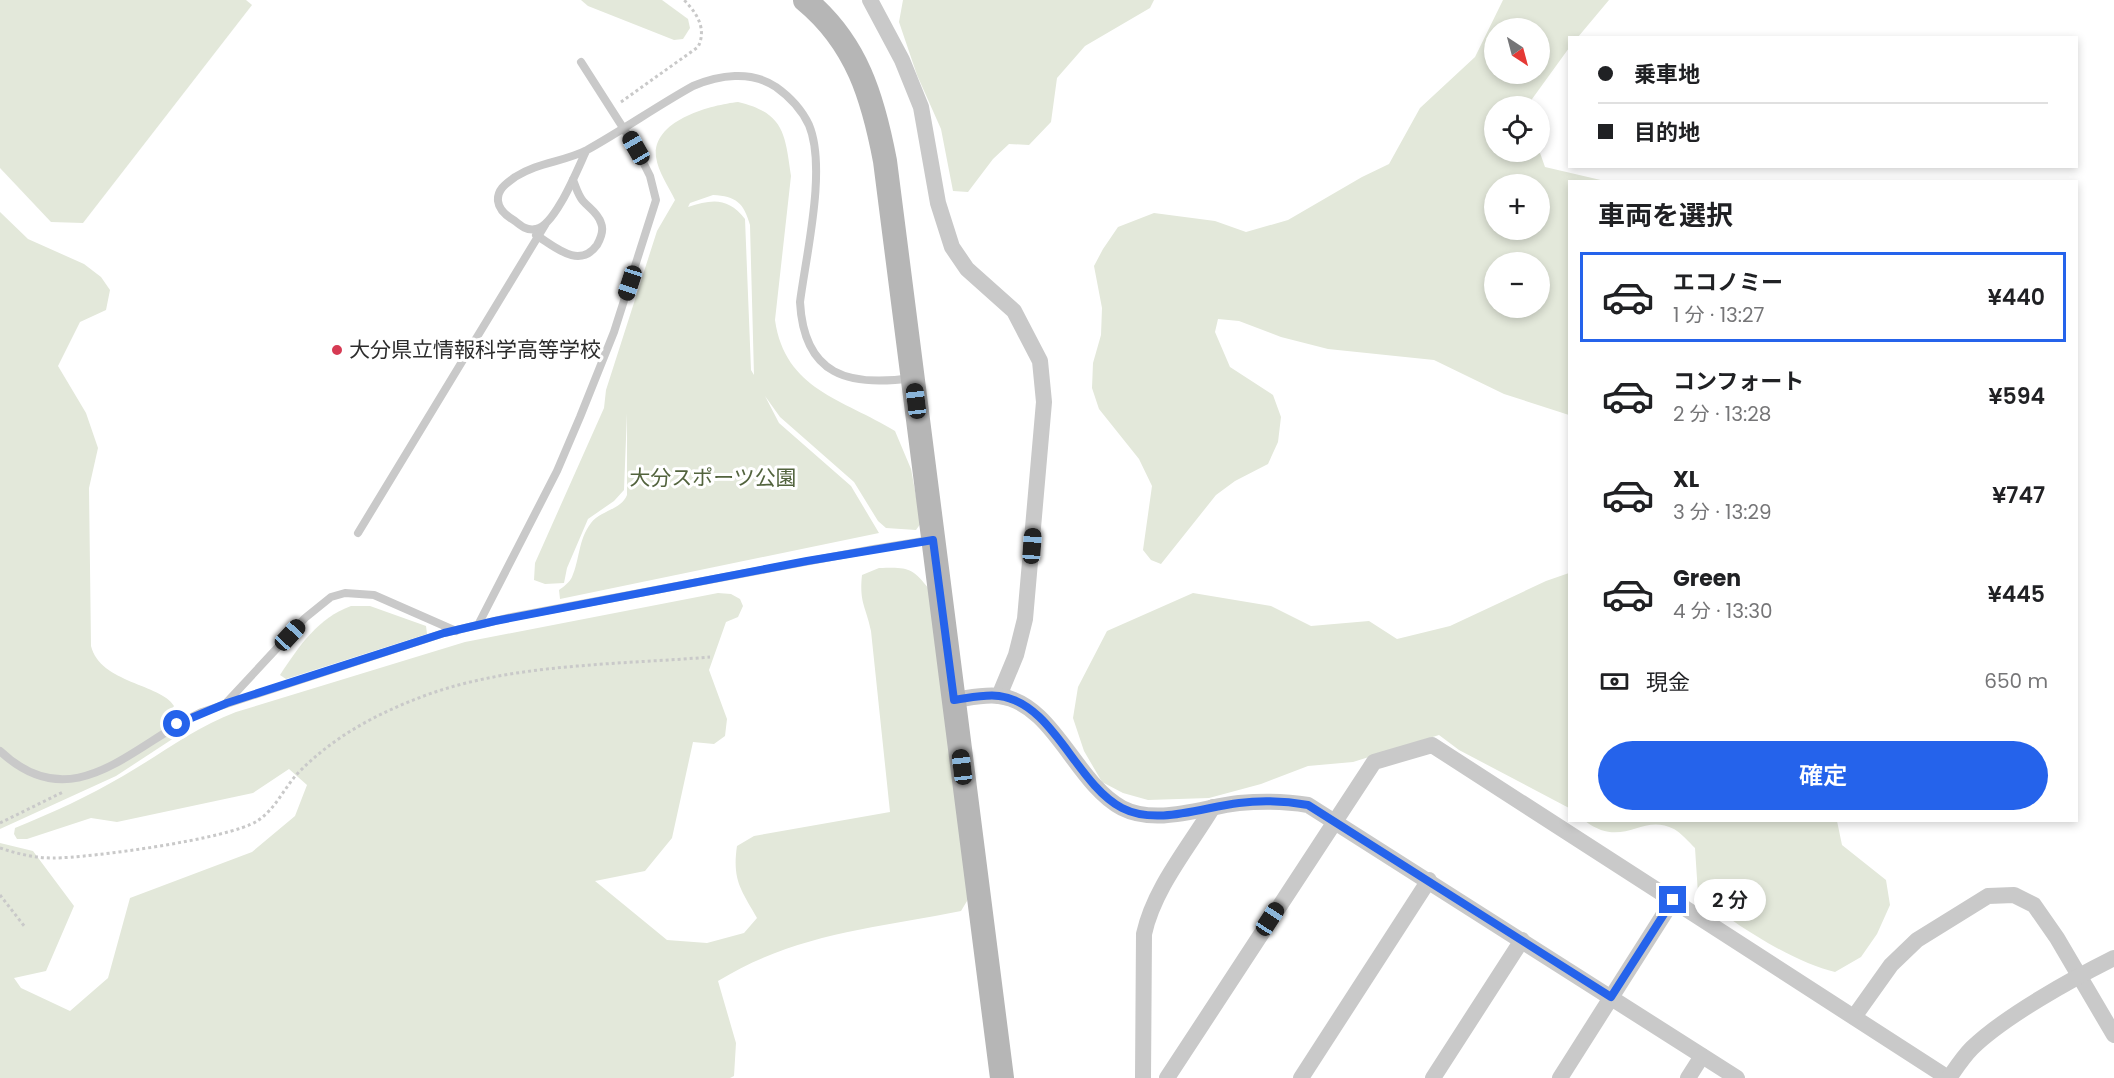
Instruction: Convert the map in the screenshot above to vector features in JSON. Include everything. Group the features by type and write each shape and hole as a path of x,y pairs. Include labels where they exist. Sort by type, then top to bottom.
{"street":[{"path":"806,0 823,16 848,47 871,98 887,179 1002,1078"},
{"path":"870,0 902,60 921,107 938,203 952,247 967,269 1014,311 1040,361 1044,402 1025,620 1016,655 999,696"},
{"path":"954,700 999,696 1018,702 1033,711 1050,729 1093,786 1106,798 1125,809 1157,816 1240,803 1288,801 1308,805 1334,819 1737,1078"},
{"path":"1167,1078 1334,819 1374,762 1432,745 1949,1078 1971,1049 1991,1032 2079,975 2114,958"},
{"path":"1143,1078 1144,934 1147,919 1158,896 1214,807"},
{"path":"1301,1078 1429,880"},
{"path":"1854,1017 1891,965 1917,940 1988,896 2014,896 2034,906 2079,975 2114,1035"},
{"path":"1560,1078 1673,900"},
{"path":"1433,1078 1522,940"},
{"path":"1688,1078 1702,1056"}],"lane":[{"path":"478,625 557,471 580,417 614,332 654,207 656,193 650,176 623,127 581,62"},
{"path":"573,180 581,198 602,224 603,231 596,246 582,256 561,252 502,211 498,203 503,186 541,163 586,150 693,86 720,77 755,78 779,89 806,119 816,154 812,212 800,302 801,315 809,341 831,370 845,378 873,383 913,378"},
{"path":"358,533 573,180 586,150"},
{"path":"527,229 536,229 545,225"},
{"path":"0,751 26,770 44,777 62,780 89,776 113,767 191,717 227,703 456,631 807,561 933,540"},
{"path":"227,703 305,618 317,607 338,595 359,592 374,595 456,631"}],"path":[{"path":"612,109 698,47 701,38 700,22 684,0"},
{"path":"0,848 28,856 71,857 233,831 264,816 291,780 334,741 379,715 418,698 475,681 513,674 711,657"},
{"path":"0,823 66,791"},
{"path":"0,895 26,927"}],"green space":[{"path":"0,0 246,0 252,5 83,223 51,222 0,168"},
{"path":"581,0 662,0 688,19 690,28 683,39 674,40 588,6"},
{"path":"903,0 1154,0 1150,8 1085,46 1057,78 1051,122 1029,145 1009,144 993,159 968,192 953,191 941,129 917,75 899,22"},
{"path":"1503,0 1609,0 1579,36 1568,36 1568,49 1550,74 1550,18 1494,18"},
{"path":"1484,39 1484,84 1543,84 1534,96 1484,96 1484,162 1543,162 1545,167 1601,180 1568,180 1568,415 1504,394 1434,360 1328,349 1281,337 1239,321 1218,319 1215,332 1230,367 1273,395 1281,417 1278,442 1268,464 1235,481 1216,495 1161,564 1151,560 1143,550 1152,486 1139,459 1099,409 1092,388 1093,363 1101,335 1102,308 1094,266 1103,249 1118,227 1154,213 1215,221 1246,232 1288,220 1389,164 1420,108 1475,57"},
{"name":"大分スポーツ公園","path":"738,102 765,112 773,119 780,127 787,148 791,176 775,320 781,344 791,362 819,390 895,431 911,469 921,523 916,530 886,528 878,521 854,482 780,417 765,396 779,423 851,486 879,533 560,599 559,590 572,577 587,529 595,519 620,504 627,495 627,413 624,490 614,501 588,519 567,568 564,583 545,584 534,580 535,563 604,408 606,390 657,231 675,200 657,163 657,144 663,133 685,117 713,107","holes":["713,195 728,197 738,202 745,211 750,225 754,375 751,370 745,219 726,203 712,201 688,207 690,203"]},
{"path":"0,212 28,239 84,264 101,277 110,290 106,310 80,322 58,366 86,413 98,448 89,488 91,646 97,658 106,668 167,699 174,706 171,711 183,712 166,726 177,736 116,776 0,829"},
{"path":"879,568 903,568 913,572 929,589 970,896 961,911 866,928 806,943 747,965 718,981 736,1043 734,1076 730,1078 0,1078 0,843 33,851 74,906 46,971 14,978 21,988 70,1011 108,978 130,898 252,852 295,816 307,785 289,769 253,793 117,822 91,818 27,839 17,839 14,834 15,828 97,790 192,733 236,712 465,642 718,593 731,594 740,599 743,606 738,617 726,622 709,670 727,719 725,736 714,744 693,742 672,838 645,871 595,881 667,940 707,943 744,933 757,918 739,884 736,868 737,846 754,836 890,812 871,631 861,592 862,575"},
{"path":"1568,573 1568,807 1459,750 1439,735 1353,762 1308,766 1261,784 1209,798 1148,800 1123,793 1102,782 1084,751 1073,718 1078,687 1107,631 1193,593 1271,606 1311,626 1369,621 1397,639 1450,626 1546,581"},
{"path":"351,606 370,606 426,626 427,634 286,679 280,675 319,625 339,611"},
{"path":"1587,822 1837,822 1842,845 1886,880 1890,905 1877,934 1861,957 1835,972 1782,951 1727,917 1698,894 1695,848 1674,829 1652,825 1622,832 1599,829"}],"place":[{"name":"大分県立情報科学高等学校","path":"337,350"}],"route":[{"path":"177,724 227,703 444,633 535,612 892,545 933,540 954,700 999,696 1027,707 1050,729 1093,786 1106,798 1125,809 1141,815 1157,816 1240,803 1288,801 1308,805 1334,819 1611,997 1673,900"}]}
